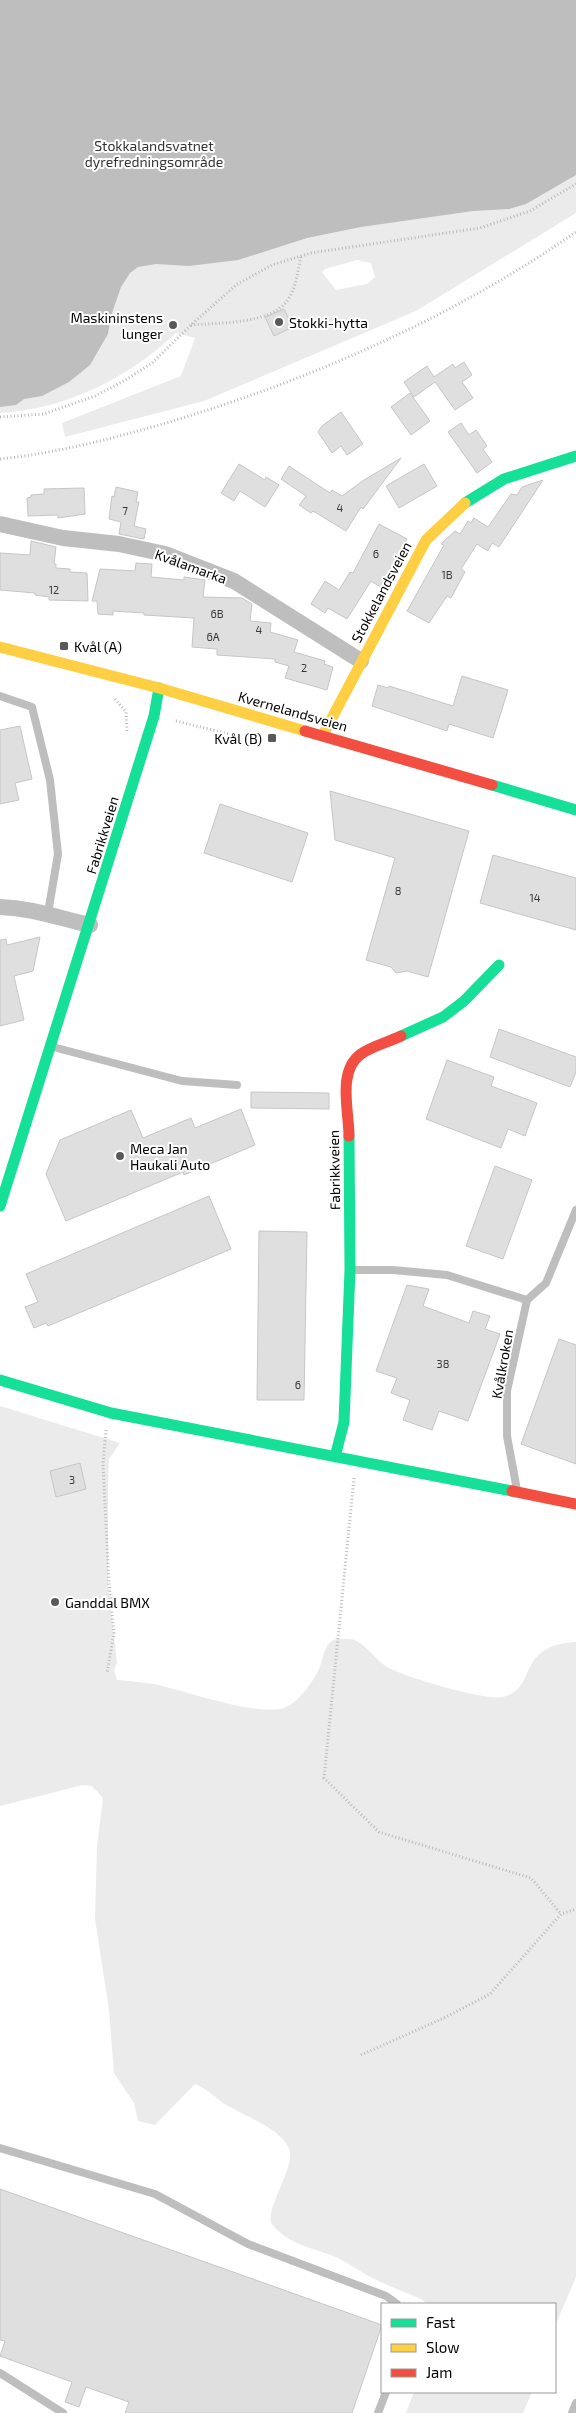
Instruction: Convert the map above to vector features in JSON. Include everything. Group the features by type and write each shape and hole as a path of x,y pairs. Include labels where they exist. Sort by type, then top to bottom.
{"street":[{"name":"Stokkelandsveien","path":"323,735 426,540 470,499 504,479 576,456"},
{"name":"Kvålamarka","path":"0,524 63,538 119,544 165,554 234,582 361,661"},
{"name":"Kvernelandsveien","path":"0,646 159,688 576,810"},
{"name":"Fabrikkveien","path":"0,1206 90,925 154,716 159,688"},
{"path":"0,907 48,913 90,925"},
{"name":"Fabrikkveien","path":"335,1457 344,1422 350,1270 349,1118 346,1081 350,1067 361,1054 443,1017 464,1001 500,965"},
{"path":"0,1380 112,1413 576,1504"}],"lane":[{"path":"0,696 32,707 50,780 58,854 48,913"},
{"path":"51,1046 182,1080 237,1085"},
{"path":"350,1270 393,1270 447,1275 527,1300 546,1284 576,1210"},
{"name":"Kvålkroken","path":"517,1492 507,1436 507,1391 527,1300"},
{"path":"0,2148 155,2194 248,2244 386,2296 396,2303"},
{"path":"0,2373 63,2413"},
{"path":"378,2413 386,2393"},
{"path":"572,2413 576,2403"}],"path":[{"path":"0,417 44,414 95,396 152,363 236,285 272,265 311,253 480,228 530,211 576,184"},
{"path":"0,459 94,444 207,411 320,370 440,313 499,280 576,232"},
{"path":"191,325 244,320 267,314 281,307 288,300 295,283 301,256"},
{"path":"111,693 126,712 128,737"},
{"path":"107,1673 114,1633 109,1583 103,1445 112,1413"},
{"path":"356,1461 324,1778 379,1832 532,1878 561,1914"},
{"path":"361,2055 446,2017 490,1994 561,1914 576,1909"}],"green space":[{"name":"Stokkalandsvatnet dyrefredningsområde","path":"0,0 576,0 576,213 416,311 204,401 65,437 62,423 181,376 195,338 176,333 138,364 95,388 49,405 0,413","holes":["357,260 371,263 375,277 367,284 336,290 322,272 325,269"]},
{"path":"0,1406 120,1443 109,1459 108,1485 108,1585 117,1663 114,1670 117,1680 154,1684 220,1702 255,1709 271,1710 284,1708 294,1702 309,1686 319,1669 329,1643 332,1640 348,1639 355,1640 383,1664 396,1671 463,1692 503,1697 514,1692 521,1685 535,1659 544,1651 557,1645 576,1642 576,2277 556,2324 556,2303 426,2303 421,2299 372,2278 338,2258 303,2246 286,2237 272,2224 271,2218 290,2160 287,2144 272,2130 223,2103 210,2092 195,2084 155,2125 138,2121 134,2103 114,2073 109,2010 95,1919 97,1846 103,1798 92,1786 83,1785 0,1806"},
{"path":"414,2393 532,2393 523,2413 406,2413"}],"shaded area":[{"name":"Stokkalandsvatnet dyrefredningsområde","path":"0,0 576,0 576,175 526,204 509,209 473,211 361,227 307,238 238,260 189,266 156,264 138,267 130,273 121,287 111,316 108,334 90,365 69,382 42,396 24,399 16,405 0,407"}],"building":[{"name":"Stokki-hytta","path":"284,309 293,327 274,336 265,317"},
{"path":"464,362 472,375 462,382 473,398 455,410 435,382 414,397 404,382 427,366 434,377 453,364 455,368"},
{"path":"410,393 430,421 411,435 391,407"},
{"path":"341,412 363,444 347,455 341,446 332,453 318,432 322,426"},
{"path":"461,423 469,435 476,430 487,446 483,449 492,462 477,473 448,432"},
{"path":"401,458 363,509 361,507 346,531 313,511 311,513 299,505 306,496 281,479 289,466 330,493 332,490 342,496 364,480"},
{"path":"239,464 265,480 266,477 279,485 265,507 240,491 234,501 221,493"},
{"path":"424,464 437,486 399,508 386,486"},
{"path":"543,480 499,547 492,543 488,551 477,544 461,569 465,572 451,598 447,596 429,623 407,611 444,545 441,544 455,531 460,534 468,521 471,523 474,518 488,527 511,494 517,495 522,487"},
{"path":"116,487 138,492 136,502 139,502 134,526 146,529 144,539 119,534 121,522 109,519 112,496 114,497"},
{"path":"84,488 85,514 58,518 58,515 28,516 27,498 31,497 31,495 44,494 44,489"},
{"path":"379,524 407,539 382,588 371,581 347,619 328,608 325,613 311,604 325,581 339,590 350,572 353,573"},
{"path":"31,541 56,547 54,564 56,564 56,568 70,569 70,572 87,573 88,601 49,600 49,597 35,595 35,593 0,590 0,553 30,555"},
{"path":"136,563 152,564 151,577 184,580 184,577 205,580 203,597 242,598 252,604 250,621 271,623 270,632 298,640 294,652 325,661 324,664 333,667 327,690 285,678 289,666 275,662 275,659 217,655 217,649 192,647 194,618 113,611 113,615 98,614 97,601 92,601 100,569 135,571"},
{"path":"462,676 508,690 493,738 449,724 447,731 372,706 378,685 388,688 389,686 453,706"},
{"path":"20,726 32,779 15,783 19,800 0,804 0,730"},
{"path":"330,791 469,831 428,977 407,971 396,973 391,967 366,960 395,858 335,840"},
{"path":"220,804 308,833 292,882 204,853"},
{"path":"493,855 576,878 576,930 480,903"},
{"path":"40,937 33,971 14,976 24,1020 0,1026 0,940 6,939 7,945"},
{"path":"499,1029 576,1057 576,1072 570,1087 490,1057"},
{"path":"447,1060 494,1077 491,1086 537,1103 525,1136 508,1129 501,1148 426,1119"},
{"path":"251,1092 329,1093 329,1109 251,1108"},
{"path":"241,1109 255,1145 184,1175 183,1172 66,1221 46,1174 60,1140 131,1110 143,1138 191,1118 195,1128"},
{"path":"495,1166 532,1180 503,1259 466,1246"},
{"path":"209,1196 231,1249 48,1326 46,1323 34,1328 25,1307 38,1302 26,1274"},
{"path":"259,1231 307,1232 304,1400 257,1400"},
{"path":"407,1285 429,1289 423,1306 469,1323 473,1311 490,1316 485,1329 500,1334 468,1421 439,1411 432,1430 403,1420 410,1400 391,1393 397,1378 376,1371"},
{"path":"559,1339 576,1345 576,1464 521,1444"},
{"path":"80,1463 86,1489 56,1497 50,1471"},
{"path":"0,2189 381,2325 352,2413 125,2413 129,2402 86,2387 79,2407 65,2402 72,2382 0,2356 5,2341 0,2340"}],"traffic: fast":[{"path":"465,503 504,479 576,456"},
{"path":"0,1206 154,716 159,688"},
{"path":"492,785 576,810"},
{"path":"401,1036 443,1017 464,1001 499,965"},
{"path":"335,1457 344,1422 350,1270 349,1136"},
{"path":"0,1380 111,1413 512,1491"}],"traffic: slow":[{"path":"323,735 426,540 465,503"},
{"path":"0,647 159,688 305,731"}],"traffic: jam":[{"path":"305,731 492,785"},
{"path":"349,1136 346,1104 349,1070 354,1061 365,1051 401,1036"},
{"path":"512,1491 576,1504"}],"place":[{"name":"Stokki-hytta","path":"279,322"},
{"name":"Maskininstens lunger","path":"173,325"},
{"name":"Kvål (A)","path":"64,646"},
{"name":"Kvål (B)","path":"272,738"},
{"name":"Meca Jan Haukali Auto","path":"120,1156"},
{"name":"Ganddal BMX","path":"55,1602"}]}
